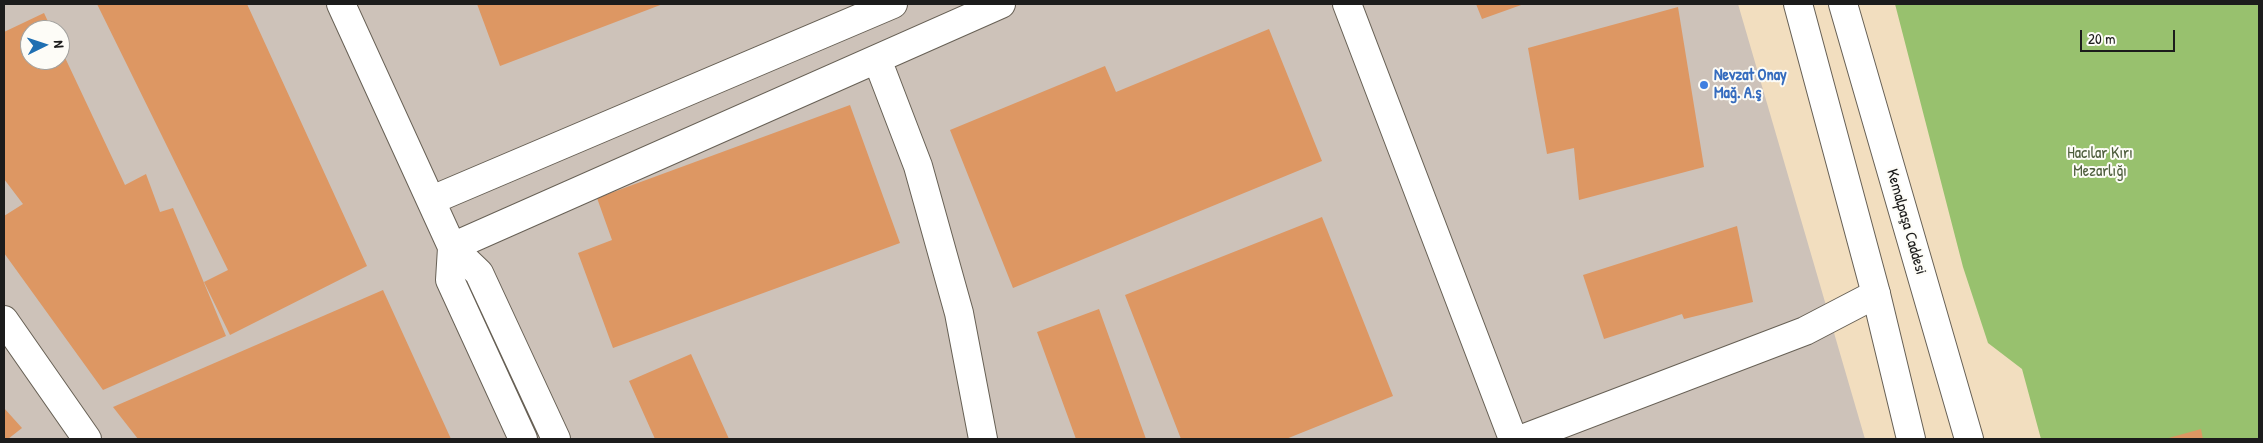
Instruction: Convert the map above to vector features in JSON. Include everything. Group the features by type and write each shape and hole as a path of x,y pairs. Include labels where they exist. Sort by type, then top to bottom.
{"street":[{"path":"341,4 432,200 452,248 479,273 556,439"},
{"path":"432,200 893,4"},
{"path":"452,248 1001,4"},
{"path":"1348,4 1513,439"},
{"path":"1798,4 1876,294 1911,439"},
{"name":"Kemalpaşa Caddesi","path":"1843,4 1970,439"},
{"path":"877,59 918,166 957,304 983,439"},
{"path":"452,248 450,280 523,439"},
{"path":"1522,439 1805,331 1876,294"},
{"path":"4,320 87,439"}],"shaded area":[{"path":"4,4 1738,4 1865,439 4,439"}],"green space":[{"name":"Hacılar Kırı Mezarlığı","path":"1895,4 2259,4 2259,439 2041,439 2022,369 1988,343 1963,267"}],"building":[{"path":"97,4 247,4 367,266 230,335 204,282 228,270"},
{"path":"477,4 663,4 500,66"},
{"path":"1476,4 1524,4 1482,19"},
{"path":"1678,7 1704,167 1579,200 1574,148 1547,154 1528,48"},
{"path":"44,13 47,20 29,20"},
{"path":"20,24 20,70 70,70 70,68 125,185 146,174 160,212 173,208 226,336 103,390 4,253 4,216 23,204 4,179 4,32"},
{"path":"1269,29 1322,161 1013,288 950,130 1105,66 1116,92"},
{"path":"850,105 900,243 613,348 578,253 612,240 597,198"},
{"path":"1322,217 1393,396 1286,439 1181,439 1125,295"},
{"path":"1737,226 1753,302 1684,319 1682,314 1604,339 1583,275"},
{"path":"383,290 451,439 138,439 113,407"},
{"path":"1099,309 1146,439 1076,439 1037,332"},
{"path":"691,354 729,439 655,439 629,381"},
{"path":"4,408 22,428 8,439 4,439"},
{"path":"2201,429 2203,439 2165,439"}],"place":[{"name":"Nevzat Onay Mağ. A.ş","path":"1704,85"}]}
